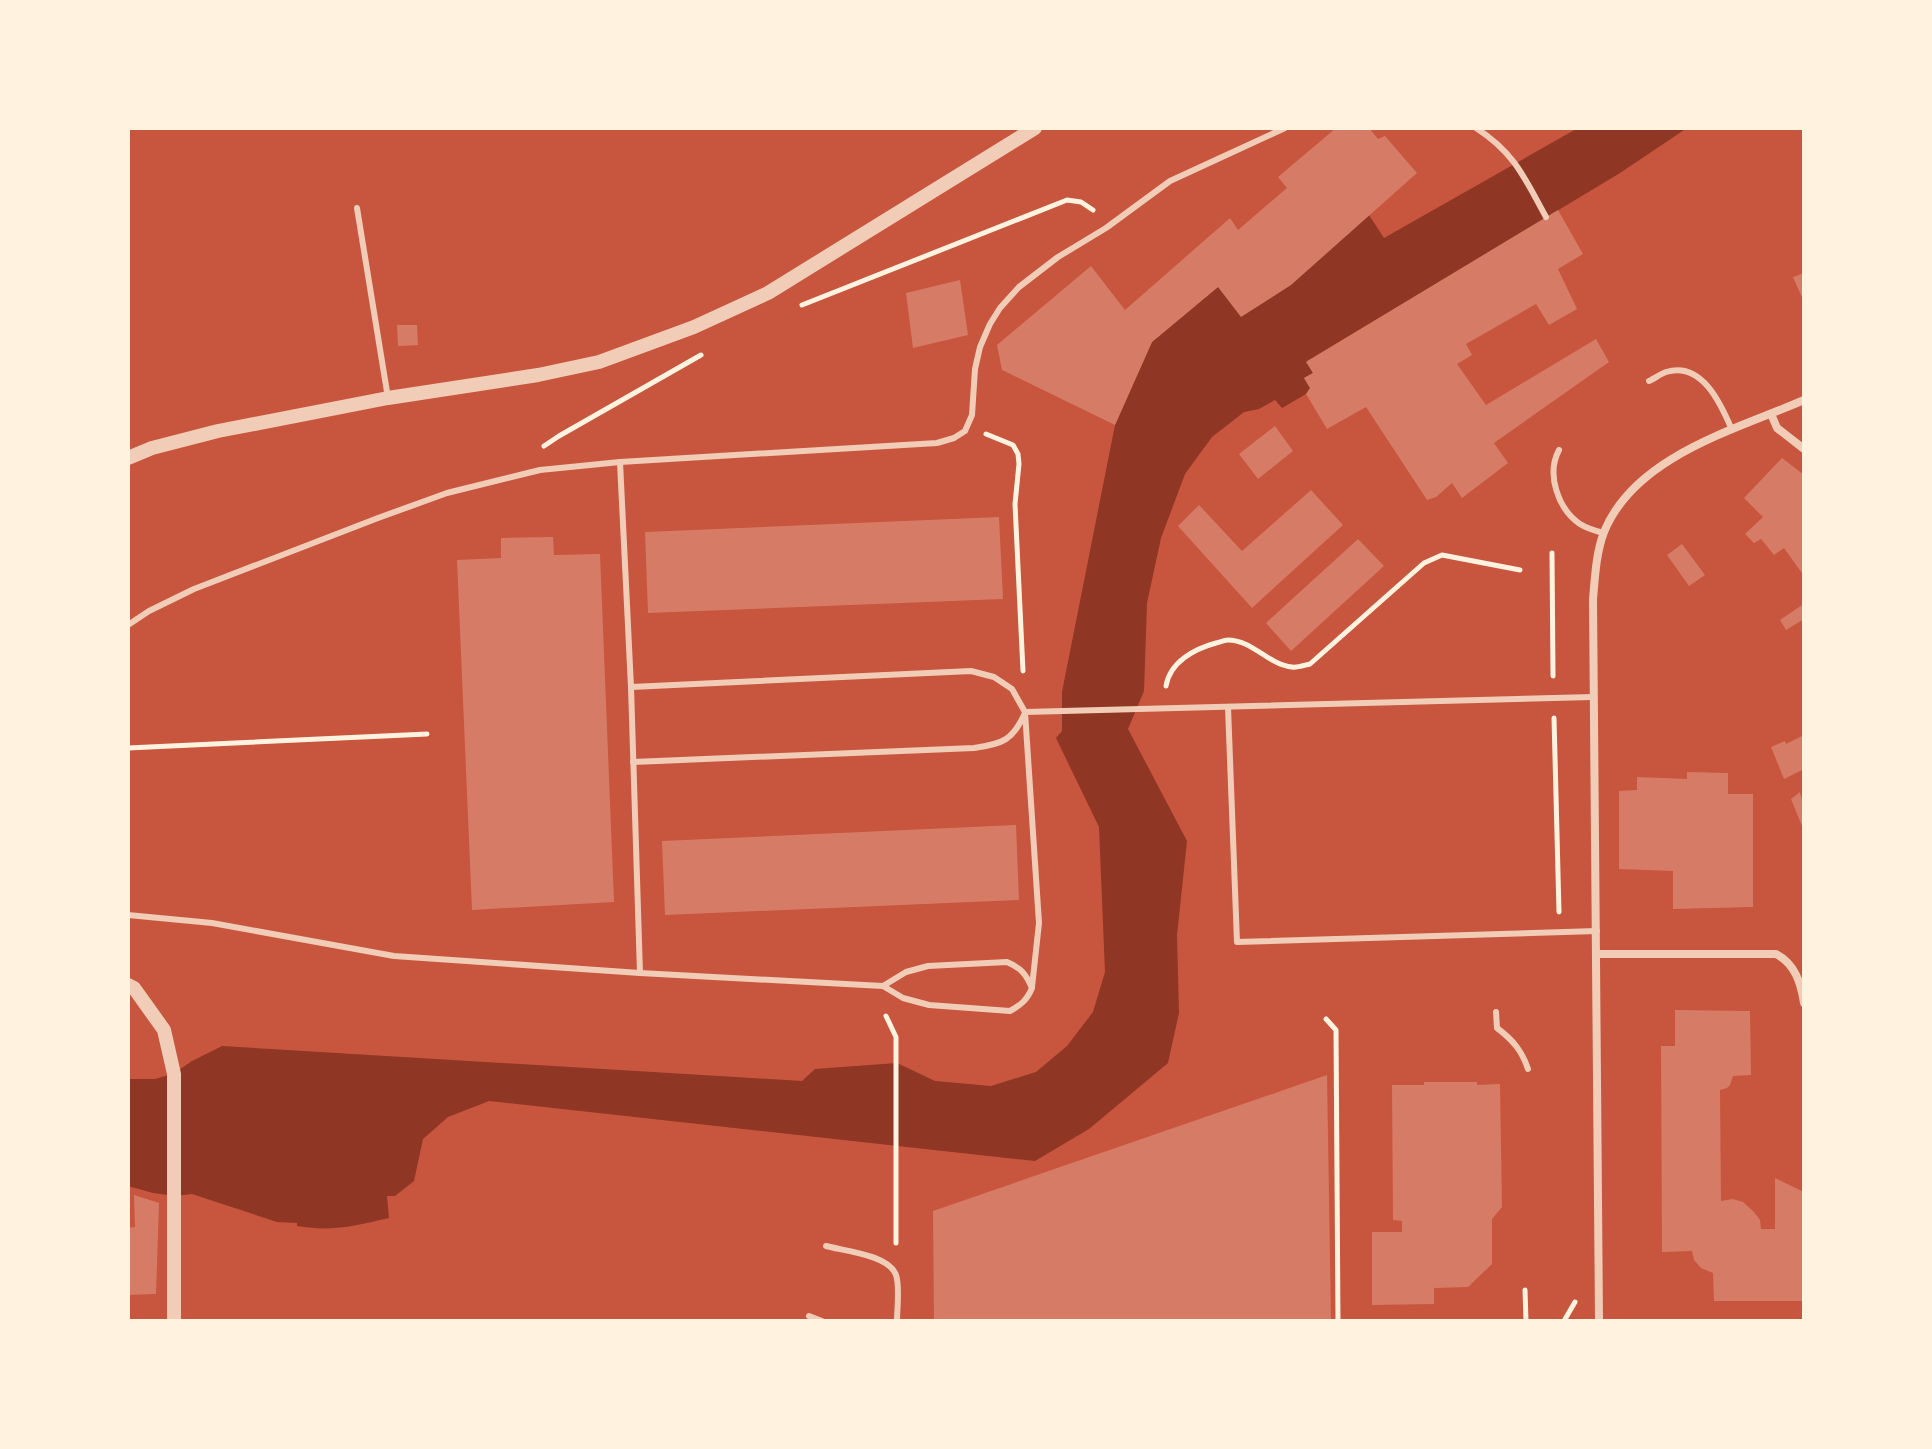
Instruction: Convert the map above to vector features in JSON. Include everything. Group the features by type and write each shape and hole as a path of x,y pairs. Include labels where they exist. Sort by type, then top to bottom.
{"street":[{"path":"128,458 152,448 218,431 599,362 694,327 768,293 1035,128"},
{"path":"1599,1321 1593,599 1603,533 1630,492 1659,467 1694,447 1804,400"},
{"path":"1771,414 1777,428 1804,449"},
{"path":"1597,954 1776,954 1791,966 1798,978 1804,1003"},
{"path":"128,985 134,988 164,1030 174,1074 174,1321"}],"lane":[{"path":"128,625 194,589 378,518 447,493 540,470 620,462 937,443 954,438 965,431 972,415 980,347 1000,308 1019,287 1170,181 1285,128"},
{"path":"1476,128 1496,142 1517,164 1546,217"},
{"path":"357,208 388,398"},
{"path":"1649,381 1666,372 1683,370 1698,377 1714,393 1732,430"},
{"path":"1559,450 1553,467 1553,479 1563,505 1581,525 1603,533"},
{"path":"620,462 640,973"},
{"path":"128,915 212,923 394,956 883,986 903,998 929,1005 1010,1011 1028,997 1032,988 1039,923 1025,712 1012,689 994,677 971,671 631,687"},
{"path":"1025,712 1593,697"},
{"path":"1228,707 1237,942 1597,931"},
{"path":"633,762 974,748 997,745 1017,730 1025,712"},
{"path":"883,986 906,972 928,966 1007,962 1026,974 1032,988"},
{"path":"1496,1012 1497,1028 1511,1038 1523,1054 1528,1069"},
{"path":"826,1246 885,1262 896,1276 897,1321"},
{"path":"809,1316 822,1321"}],"path":[{"path":"768,293 781,307 810,303 1067,200 1081,202 1093,210 1106,228"},
{"path":"540,470 538,454 559,436 708,351"},
{"path":"965,431 1001,439 1013,445 1018,454 1015,504 1025,712"},
{"path":"1552,553 1559,932"},
{"path":"1163,708 1168,676 1186,656 1204,646 1228,640 1246,645 1293,668 1310,664 1424,563 1442,555 1520,570"},
{"path":"128,748 427,734"},
{"path":"883,986 882,1008 896,1037 896,1276"},
{"path":"1326,1019 1336,1030 1338,1321"},
{"path":"1525,1290 1526,1321"},
{"path":"1564,1321 1575,1302 1580,1300"}],"shaded area":[{"path":"1578,128 1687,128 1620,173 1307,361 1313,373 1304,378 1310,388 1306,394 1282,408 1275,400 1259,409 1244,412 1212,437 1185,474 1161,538 1147,603 1144,691 1128,729 1187,841 1177,935 1179,1013 1168,1063 1089,1129 1035,1161 489,1101 448,1117 423,1139 414,1181 395,1196 387,1196 389,1218 343,1227 309,1228 297,1226 297,1223 277,1222 192,1194 175,1196 128,1186 128,1079 155,1079 173,1074 222,1046 802,1081 815,1069 897,1063 935,1081 991,1086 1036,1072 1067,1046 1093,1012 1105,972 1099,827 1056,738 1062,731 1062,692 1115,425 1152,342 1218,287 1369,215 1384,238"}],"building":[{"path":"1336,128 1369,128 1378,139 1385,136 1417,173 1291,285 1241,317 1218,287 1152,342 1115,425 1002,370 997,345 1091,266 1125,310 1230,218 1238,230 1287,188 1278,177"},
{"path":"1558,210 1583,254 1558,269 1577,309 1549,325 1536,304 1466,344 1472,355 1457,364 1486,405 1596,339 1609,362 1494,443 1508,463 1462,498 1452,483 1436,497 1427,500 1366,407 1327,429 1306,394 1310,388 1304,378 1313,373 1306,362"},
{"path":"1804,273 1804,302 1793,277"},
{"path":"960,280 968,335 913,348 906,293"},
{"path":"397,325 417,325 418,345 398,346"},
{"path":"1275,426 1293,451 1258,479 1239,454"},
{"path":"1782,458 1804,475 1804,576 1784,548 1774,555 1761,539 1754,543 1745,534 1763,517 1744,498"},
{"path":"1311,490 1343,525 1252,608 1178,526 1199,505 1242,551"},
{"path":"999,517 1003,599 648,613 645,532"},
{"path":"553,537 554,555 600,554 614,902 472,910 457,560 501,558 501,538"},
{"path":"1358,539 1384,566 1291,651 1266,623"},
{"path":"1682,544 1705,575 1689,586 1667,555"},
{"path":"1802,605 1804,619 1786,630 1780,620"},
{"path":"1804,735 1804,769 1784,779 1771,747"},
{"path":"1687,772 1728,773 1728,794 1753,794 1753,907 1673,909 1673,871 1619,869 1619,791 1637,790 1637,777 1687,779"},
{"path":"1800,792 1804,799 1804,831 1791,799"},
{"path":"1016,825 1019,900 665,915 662,841"},
{"path":"1675,1010 1750,1011 1751,1075 1733,1076 1730,1085 1720,1090 1721,1201 1733,1199 1743,1202 1760,1220 1761,1229 1775,1229 1775,1178 1804,1192 1804,1301 1714,1301 1713,1273 1701,1268 1694,1260 1692,1251 1662,1252 1661,1046 1675,1046"},
{"path":"1327,1075 1331,1321 934,1321 933,1211"},
{"path":"1424,1082 1500,1084 1502,1207 1492,1219 1492,1264 1468,1287 1434,1288 1434,1304 1372,1305 1372,1232 1402,1232 1402,1221 1393,1220 1392,1085 1424,1085"},
{"path":"134,1195 159,1203 156,1294 128,1295 128,1228 135,1227"}]}
